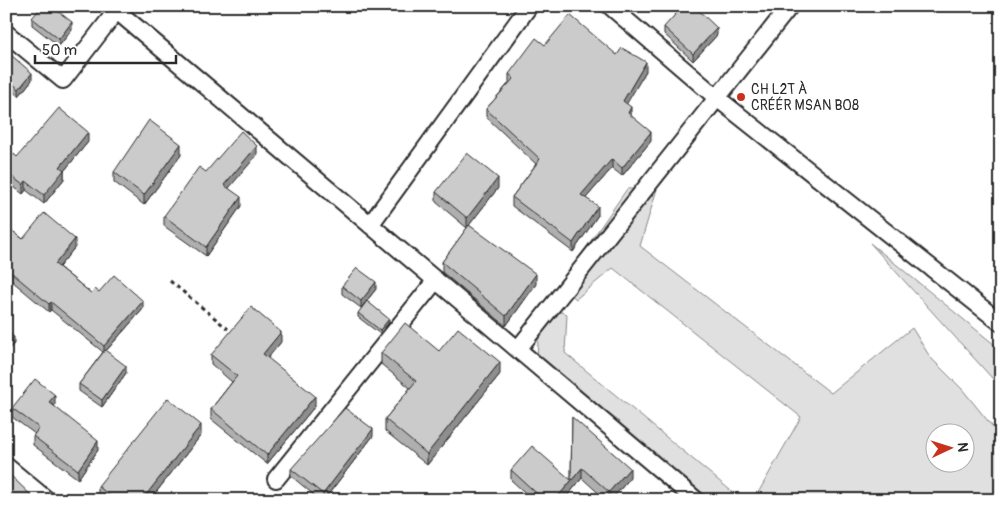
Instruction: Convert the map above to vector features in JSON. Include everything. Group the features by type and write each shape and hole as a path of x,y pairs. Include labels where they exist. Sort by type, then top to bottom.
{"street":[{"path":"370,225 529,6"},
{"path":"610,6 717,98 1001,323"},
{"path":"518,349 790,6"},
{"path":"6,34 63,80 119,9 370,225 696,500"},
{"path":"276,479 436,280"},
{"path":"6,466 48,500"}],"path":[{"path":"170,282 228,329"}],"shaded area":[{"path":"627,189 657,189 640,246 831,393 912,328 930,357 962,389 1001,437 1001,500 754,500 801,417 613,268 576,299 560,285"},
{"path":"870,243 1001,350 1001,388"},
{"path":"540,305 567,314 565,353 742,500 698,500 537,359"}],"building":[{"path":"42,6 51,6 72,22 59,39 32,18"},
{"path":"683,6 694,6 717,28 693,54 664,27"},
{"path":"570,15 617,55 622,48 646,62 623,101 631,107 628,113 651,132 622,168 612,159 581,195 598,206 573,243 512,197 540,159 486,109 514,78 509,74 536,38 545,45"},
{"path":"11,55 32,73 19,89 6,78 6,61"},
{"path":"59,108 88,132 60,167 64,170 44,195 26,181 23,185 6,172 6,164 14,154 17,157"},
{"path":"149,120 181,144 144,195 114,172"},
{"path":"241,131 257,146 224,185 241,197 206,247 164,216 199,167 206,172"},
{"path":"467,153 498,178 467,218 436,192"},
{"path":"44,213 75,239 55,264 91,293 95,289 99,292 114,275 143,301 104,346 6,268 6,226 23,239"},
{"path":"469,225 536,274 506,316 442,262"},
{"path":"357,268 376,282 361,301 342,286"},
{"path":"367,301 389,319 380,330 358,313"},
{"path":"251,307 281,332 263,354 315,396 267,455 211,409 237,376 211,355"},
{"path":"405,323 439,351 458,328 500,362 427,454 385,419 416,381 381,353"},
{"path":"6,330 14,337 6,345"},
{"path":"105,350 126,366 102,400 79,384"},
{"path":"35,379 55,395 49,402 98,441 78,470 33,436 39,428 12,408"},
{"path":"168,398 201,425 142,500 115,500 98,486"},
{"path":"345,408 373,429 323,494 291,469"},
{"path":"572,417 630,468 609,492 582,468 555,500 544,500 511,470 532,446 571,480"},
{"path":"6,471 36,500 6,500"},
{"path":"331,496 337,500 328,500"}],"place":[{"name":"CH L2T À CRÉÉR MSAN B08","path":"741,97"}]}
